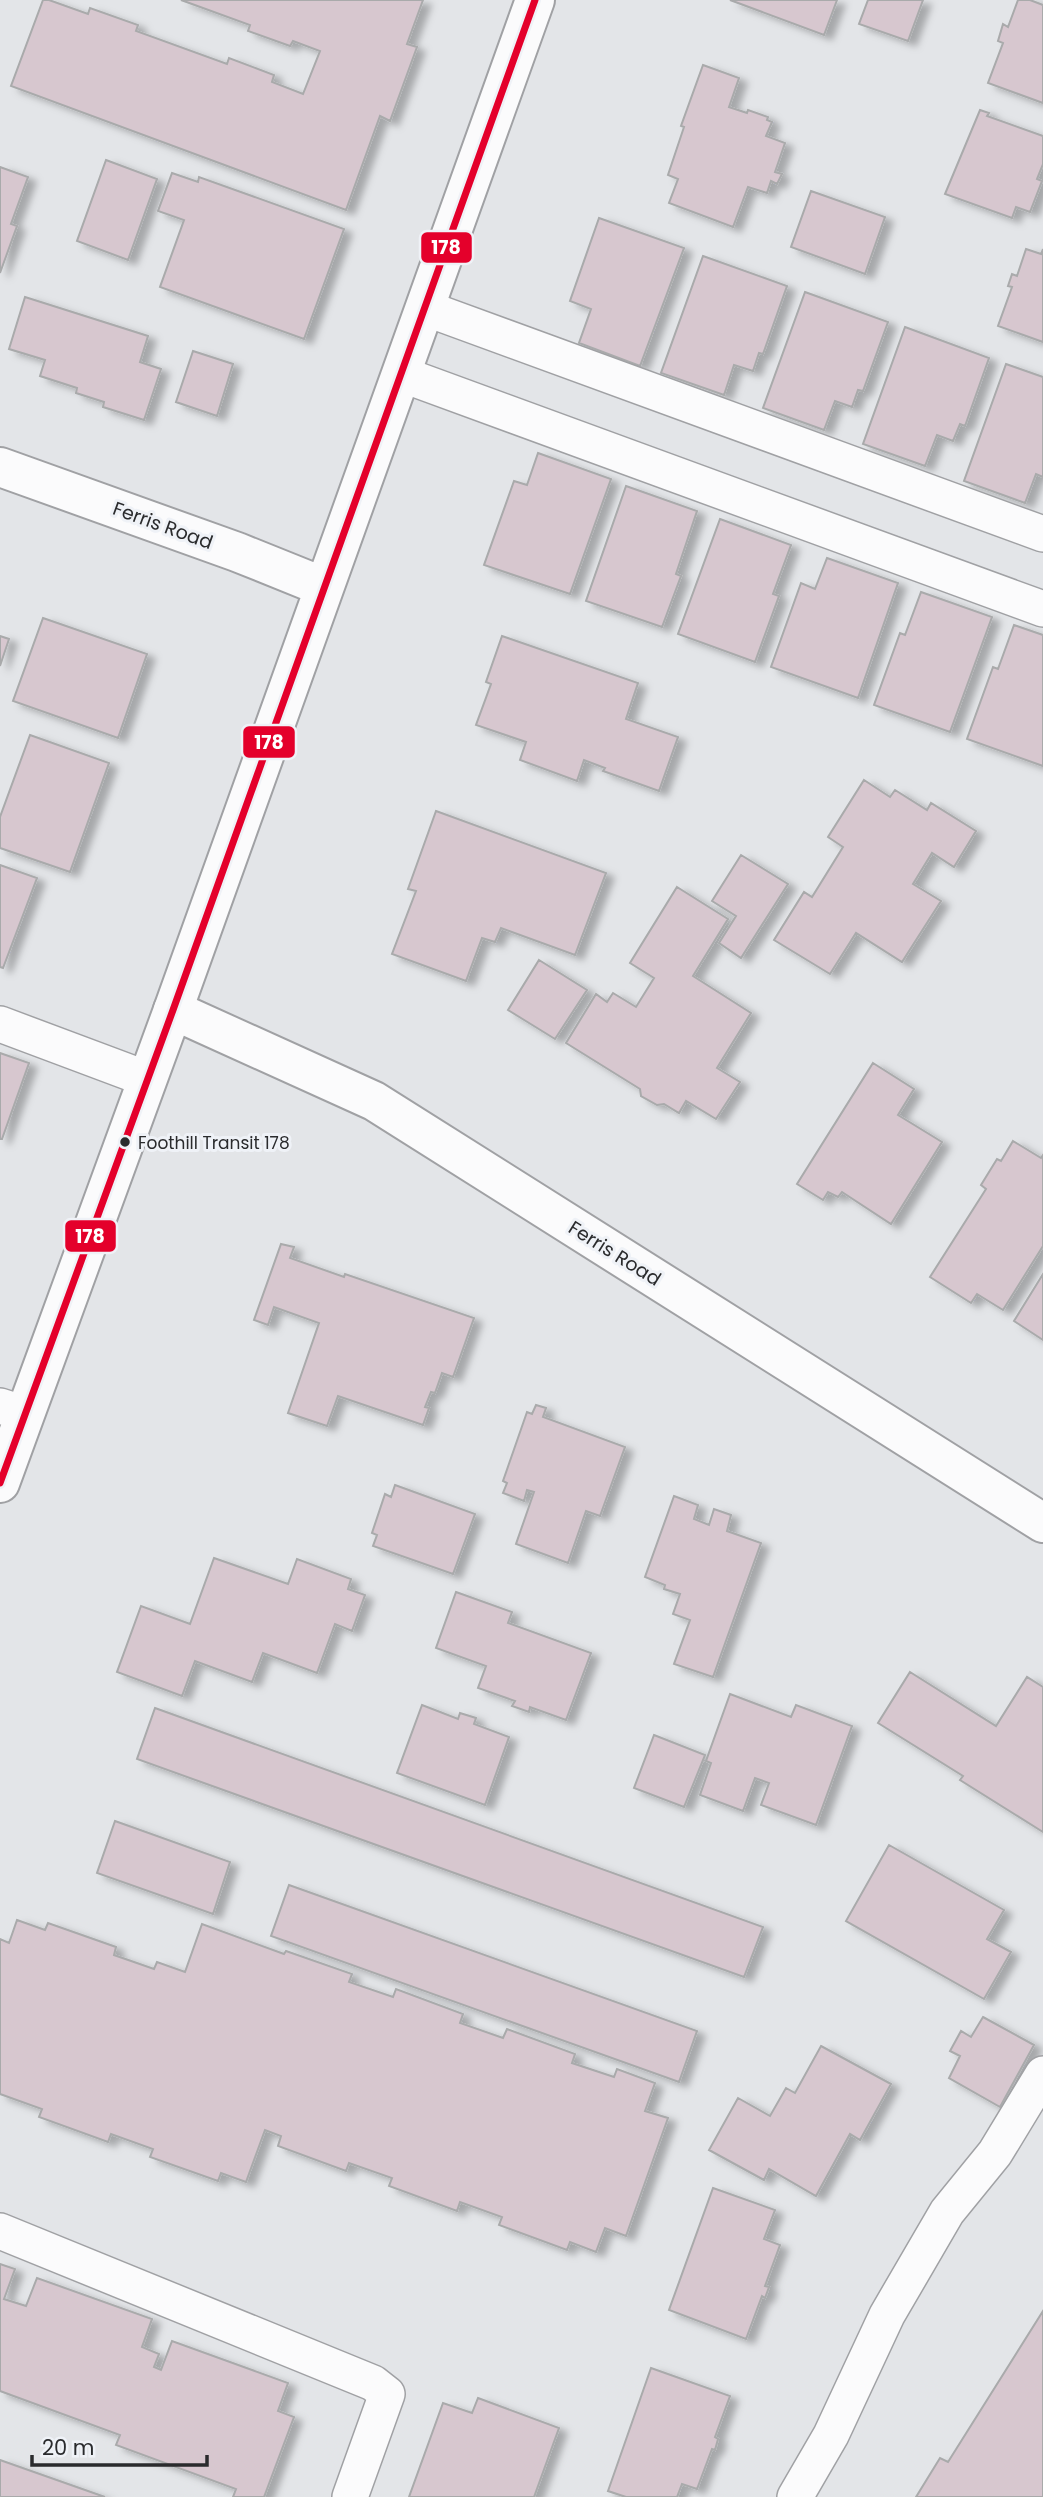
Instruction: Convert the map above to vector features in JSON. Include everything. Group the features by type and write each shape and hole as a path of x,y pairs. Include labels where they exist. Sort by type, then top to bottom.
{"street":[{"path":"0,1483 12,1410 173,1010 535,0"},
{"name":"Ferris Road","path":"0,467 237,552 324,587"},
{"name":"Ferris Road","path":"173,1010 374,1101 1043,1523"}],"lane":[{"path":"425,307 1043,534"},
{"path":"401,374 1043,609"},
{"path":"0,1024 147,1079"},
{"path":"795,2497 831,2435 887,2315 947,2212 995,2153 1043,2074"},
{"path":"0,2231 373,2383 387,2394 350,2497"}],"building":[{"path":"43,0 88,14 90,8 138,25 136,31 227,64 229,58 274,75 272,82 303,94 320,51 293,41 290,46 248,31 250,25 181,0 423,0 407,44 417,47 390,121 380,116 346,210 11,86"},
{"path":"730,0 837,0 824,35"},
{"path":"868,0 923,0 908,41 859,24"},
{"path":"1018,0 1030,0 1043,5 1043,103 988,83 1003,43 998,41 1003,24 1008,27"},
{"path":"703,65 739,78 729,107 768,117 767,120 772,122 766,136 785,143 775,172 782,174 777,184 771,181 767,193 748,187 733,227 669,203 678,179 668,175 684,127 681,126"},
{"path":"980,110 989,113 987,116 1043,136 1043,164 1037,179 1042,181 1030,212 1016,207 1012,218 945,194"},
{"path":"106,160 157,179 128,260 77,241"},
{"path":"0,167 28,177 11,224 17,226 0,273"},
{"path":"172,173 198,182 199,177 344,229 304,339 160,287 184,220 158,211"},
{"path":"811,191 885,217 865,274 791,247"},
{"path":"599,218 684,248 640,366 579,343 591,309 570,301"},
{"path":"1026,249 1041,254 1043,249 1043,342 998,326 1012,287 1008,286 1012,274 1017,276"},
{"path":"703,256 787,286 763,354 759,353 753,371 734,365 724,395 661,373"},
{"path":"805,292 888,322 863,391 858,390 852,407 835,401 824,430 763,408"},
{"path":"25,297 148,336 140,362 161,369 144,420 103,407 104,402 76,393 77,388 40,376 45,360 9,349"},
{"path":"905,327 989,358 965,426 960,424 953,441 937,435 925,466 863,444"},
{"path":"193,351 233,364 217,416 176,402"},
{"path":"1006,364 1043,377 1043,477 1036,474 1025,503 964,481"},
{"path":"538,453 611,479 570,594 484,565 514,481 527,485"},
{"path":"626,486 697,511 676,574 681,576 662,627 586,601"},
{"path":"720,519 791,545 773,594 779,596 755,662 678,634"},
{"path":"827,558 898,583 858,698 771,667 801,583 815,589"},
{"path":"921,592 992,617 950,732 874,705 900,633 905,635"},
{"path":"43,618 147,654 118,738 13,701"},
{"path":"1014,625 1043,635 1043,766 967,739 993,667 998,669"},
{"path":"0,636 9,639 0,666"},
{"path":"502,636 638,683 626,719 678,737 659,791 603,771 605,768 584,760 577,781 520,760 526,742 476,725 491,684 486,682"},
{"path":"30,735 109,763 70,872 0,848 0,817"},
{"path":"864,780 890,797 895,790 927,810 931,803 976,831 954,867 932,853 913,884 941,901 902,962 856,933 830,974 774,940 804,892 812,897 843,847 828,837"},
{"path":"436,811 606,873 575,955 501,928 495,942 482,938 466,981 392,954 416,891 408,889"},
{"path":"741,855 788,884 741,958 719,943 736,916 712,901"},
{"path":"0,865 37,878 3,968 0,967"},
{"path":"677,887 728,919 693,976 751,1013 717,1068 740,1082 716,1119 686,1101 679,1113 664,1104 657,1105 641,1096 640,1089 566,1043 596,994 607,1002 613,993 636,1007 654,978 630,963"},
{"path":"539,960 587,990 555,1039 508,1010"},
{"path":"0,1053 29,1063 2,1139 0,1139"},
{"path":"873,1063 914,1089 898,1115 942,1142 891,1224 842,1192 838,1197 828,1192 823,1200 797,1184"},
{"path":"1013,1141 1041,1158 1043,1155 1043,1246 1003,1310 977,1294 971,1303 930,1277 986,1189 981,1185 997,1159 1001,1161"},
{"path":"281,1244 294,1247 290,1258 474,1318 453,1377 442,1373 435,1393 431,1392 425,1407 429,1408 423,1425 338,1396 327,1426 288,1413 319,1323 274,1307 268,1325 254,1320"},
{"path":"1043,1274 1043,1340 1014,1321"},
{"path":"536,1405 546,1408 543,1417 625,1447 600,1516 586,1511 568,1563 516,1544 534,1492 527,1490 524,1501 503,1493 507,1483 503,1481 527,1412 532,1414"},
{"path":"395,1485 475,1514 453,1574 373,1546 377,1535 372,1533 385,1494 391,1497"},
{"path":"674,1496 698,1505 694,1519 709,1525 714,1509 731,1515 727,1531 761,1543 713,1677 674,1664 690,1620 673,1614 680,1594 664,1589 665,1585 645,1577"},
{"path":"214,1558 288,1584 297,1559 351,1579 348,1589 365,1595 352,1631 335,1624 317,1673 263,1653 252,1682 195,1661 182,1696 117,1672 141,1606 190,1624"},
{"path":"456,1592 512,1612 508,1623 591,1653 566,1720 530,1707 529,1712 512,1706 515,1701 478,1688 486,1666 436,1648"},
{"path":"910,1672 996,1726 1027,1677 1043,1687 1043,1832 960,1780 963,1776 878,1723"},
{"path":"730,1694 791,1717 796,1705 852,1726 816,1825 761,1805 769,1783 755,1778 743,1811 700,1795 711,1763 706,1761"},
{"path":"422,1705 458,1719 460,1713 476,1718 474,1724 509,1737 485,1805 397,1773"},
{"path":"155,1708 763,1927 744,1977 137,1759"},
{"path":"654,1735 705,1755 684,1807 634,1788"},
{"path":"115,1821 230,1862 213,1914 97,1873"},
{"path":"889,1845 1004,1910 987,1939 1011,1952 984,1999 846,1921"},
{"path":"289,1885 697,2031 679,2082 271,1936"},
{"path":"17,1920 45,1930 48,1923 116,1947 114,1955 154,1969 157,1962 185,1972 202,1924 284,1954 286,1951 352,1974 349,1982 393,1997 396,1989 463,2014 460,2023 503,2038 507,2029 575,2054 572,2063 614,2077 617,2069 655,2083 645,2111 668,2118 626,2236 605,2228 596,2252 570,2242 567,2250 499,2225 502,2217 460,2202 457,2211 389,2186 392,2178 349,2163 346,2171 278,2146 281,2136 265,2130 246,2182 221,2173 218,2181 150,2157 153,2149 111,2134 108,2142 39,2117 42,2109 0,2094 0,1939 9,1943"},
{"path":"983,2017 1034,2045 1000,2107 949,2078 960,2056 950,2051 961,2031 971,2037"},
{"path":"821,2046 891,2084 860,2140 850,2134 816,2196 769,2169 764,2180 709,2150 738,2098 770,2116 786,2088 795,2093"},
{"path":"713,2188 775,2210 764,2239 780,2245 765,2286 769,2287 765,2298 762,2296 746,2339 669,2310"},
{"path":"0,2264 15,2269 4,2299 26,2306 37,2278 152,2319 142,2347 159,2354 154,2367 161,2370 172,2341 288,2383 278,2411 294,2417 264,2497 233,2497 236,2489 116,2445 120,2435 0,2391"},
{"path":"1043,2311 1043,2497 916,2497 940,2458 948,2462"},
{"path":"651,2368 730,2396 715,2437 718,2439 715,2450 712,2449 697,2489 682,2484 677,2497 626,2497 608,2491"},
{"path":"478,2398 559,2428 534,2497 409,2497 443,2403 472,2413"},
{"path":"0,2460 105,2497 0,2497"}],"transit line":[{"name":"178","path":"0,1483 173,1010 535,0"}],"place":[{"name":"Foothill Transit 178","path":"125,1142"}]}
